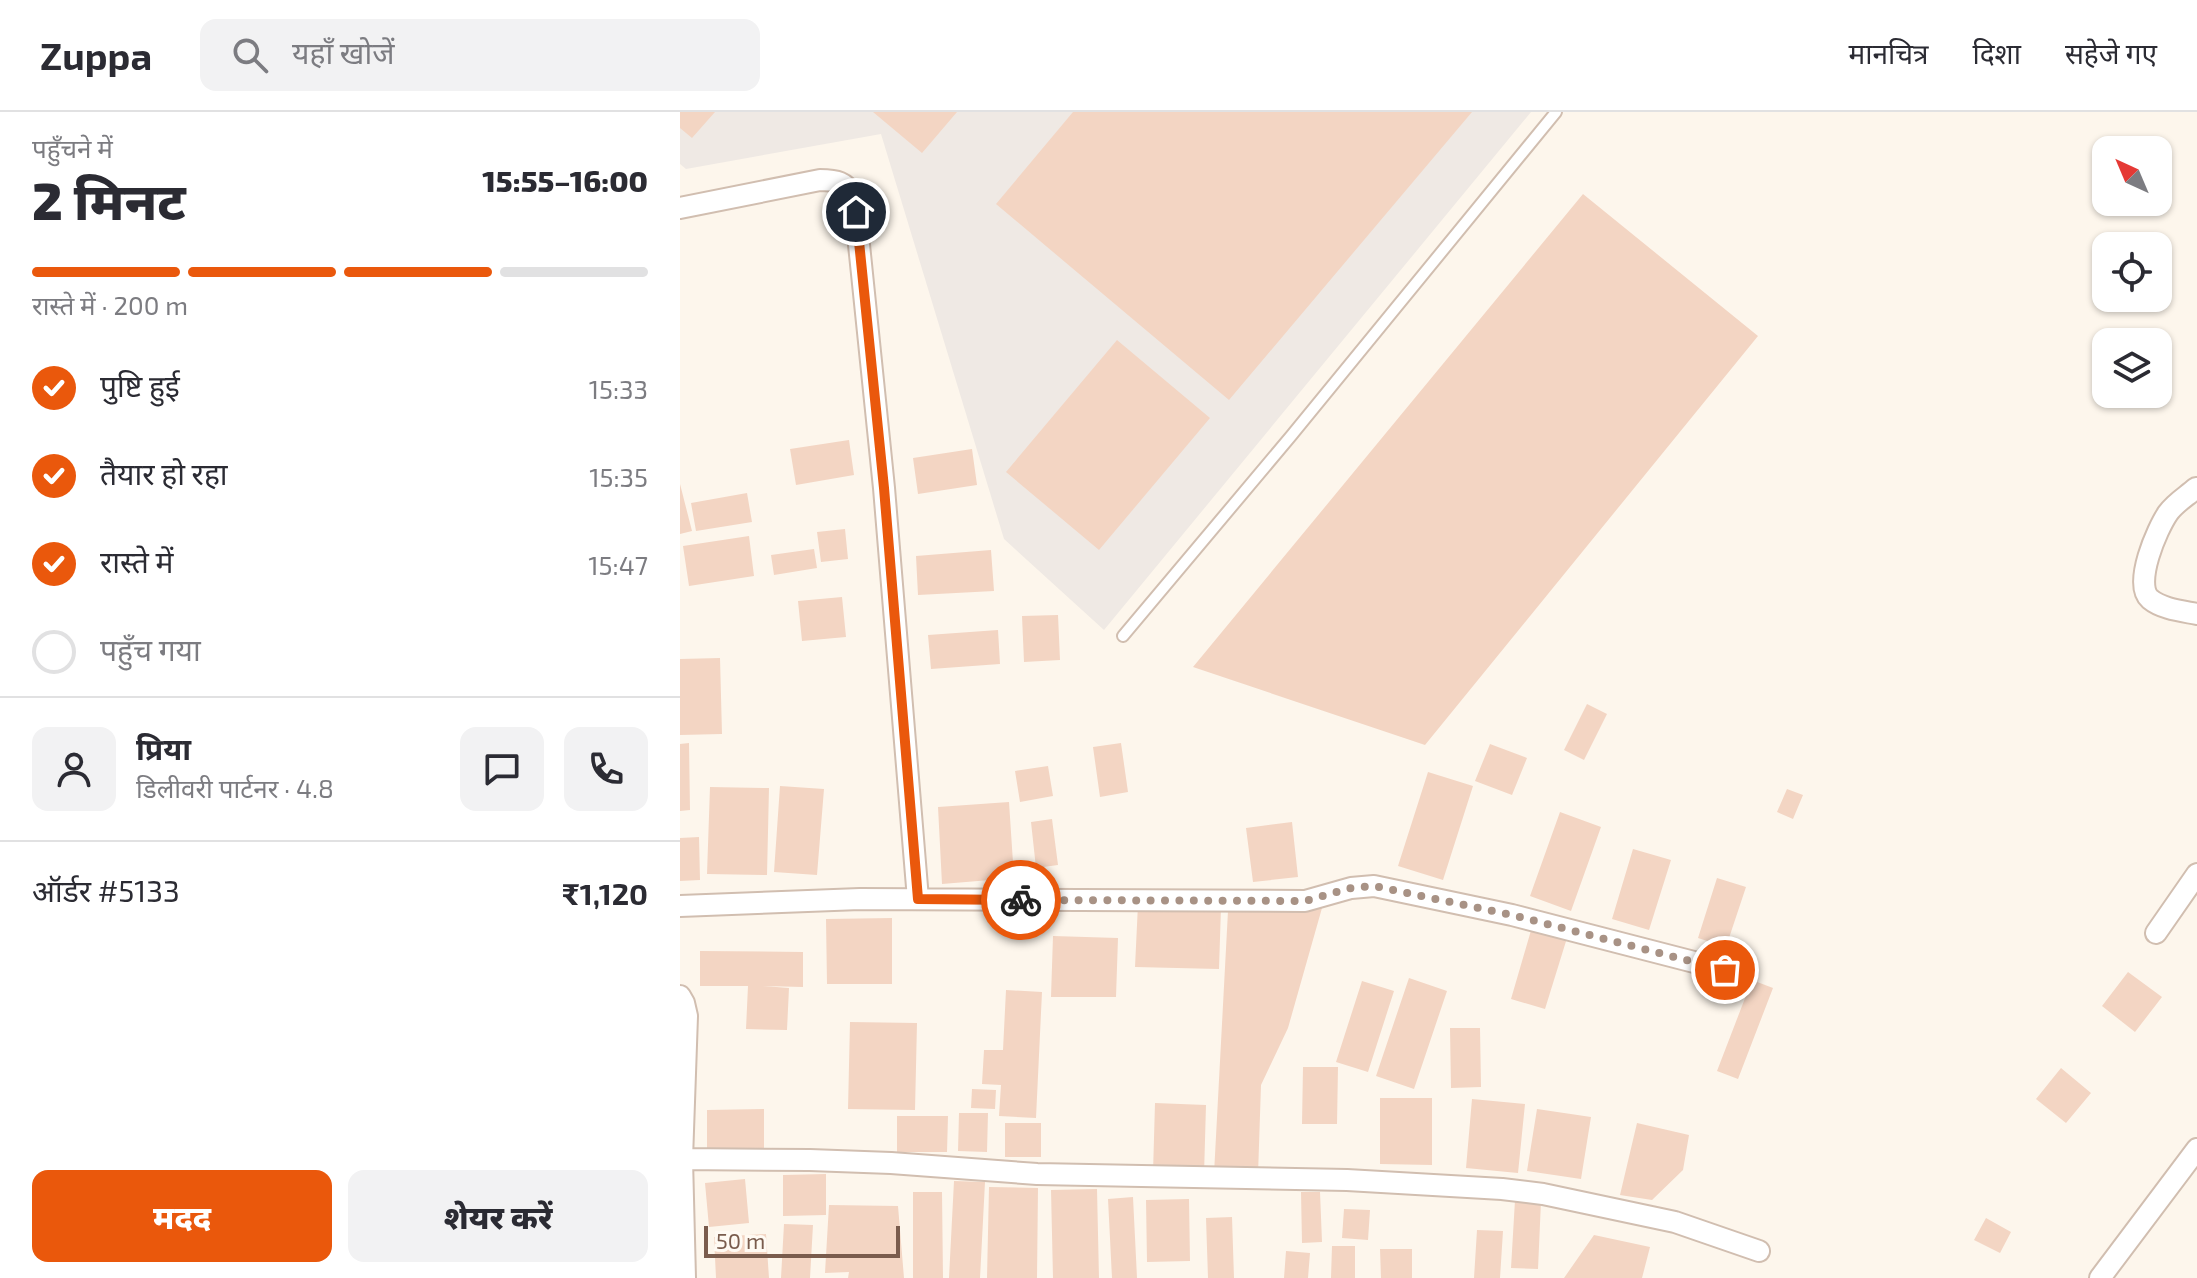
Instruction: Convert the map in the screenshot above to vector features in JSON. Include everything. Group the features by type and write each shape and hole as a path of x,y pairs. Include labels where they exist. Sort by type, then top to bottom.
{"street":[{"path":"680,208 820,180 836,180 847,186 854,196 884,488 918,899"},
{"path":"2197,473 2196,489 2168,513 2143,576 2143,590 2148,598 2160,605 2197,614"},
{"path":"2156,933 2197,874"},
{"path":"680,906 918,899 1305,901 1351,888 1374,886 1512,915 1725,970"},
{"path":"680,996 687,1016 681,1159 685,1278"},
{"path":"2100,1278 2197,1149"},
{"path":"681,1159 810,1160 1037,1174 1347,1180 1502,1189 1558,1196 1675,1222 1759,1251"}],"lane":[{"path":"1123,636 1556,112"}],"shaded area":[{"path":"680,112 1531,112 1104,630 1004,539 881,134 686,169 680,164"}],"building":[{"path":"680,112 715,112 692,138 680,128"},
{"path":"873,112 957,112 922,153"},
{"path":"1073,112 1472,112 1229,400 996,204"},
{"path":"1583,194 1758,336 1425,745 1193,667"},
{"path":"1117,340 1210,418 1099,550 1006,472"},
{"path":"849,440 854,475 796,485 790,449"},
{"path":"972,449 977,485 918,494 913,458"},
{"path":"680,484 692,531 680,534"},
{"path":"747,493 752,522 696,531 691,503"},
{"path":"845,529 848,559 821,562 817,532"},
{"path":"749,536 754,576 689,586 683,546"},
{"path":"814,549 817,568 774,575 771,555"},
{"path":"991,550 994,591 918,595 916,556"},
{"path":"842,597 846,637 802,641 798,601"},
{"path":"1058,615 1060,660 1024,662 1022,616"},
{"path":"998,630 1000,664 931,669 928,635"},
{"path":"720,658 722,734 680,735 680,659"},
{"path":"1587,704 1607,714 1584,760 1564,750"},
{"path":"689,743 690,810 680,811 680,744"},
{"path":"1121,743 1128,792 1100,797 1093,747"},
{"path":"1490,744 1527,758 1512,795 1475,781"},
{"path":"1048,766 1053,796 1020,802 1015,771"},
{"path":"1428,772 1473,786 1443,880 1398,866"},
{"path":"780,786 824,789 817,875 774,872"},
{"path":"710,787 769,788 767,875 707,874"},
{"path":"1787,789 1803,795 1793,819 1777,812"},
{"path":"1009,802 1014,878 942,884 938,807"},
{"path":"1560,812 1601,827 1571,911 1530,896"},
{"path":"1052,819 1058,865 1036,868 1031,822"},
{"path":"1292,822 1298,877 1253,882 1246,828"},
{"path":"699,837 700,880 680,881 680,838"},
{"path":"1633,849 1671,860 1649,930 1612,919"},
{"path":"1717,878 1746,887 1726,947 1698,938"},
{"path":"1138,904 1221,907 1219,969 1135,967"},
{"path":"1322,908 1288,1028 1261,1085 1258,1175 1214,1174 1228,911"},
{"path":"892,918 892,984 827,984 826,919"},
{"path":"1532,927 1567,938 1545,1009 1511,999"},
{"path":"1053,936 1118,938 1116,997 1051,997"},
{"path":"700,951 803,952 803,987 763,986 789,988 787,1030 746,1029 748,986 700,986"},
{"path":"2128,972 2162,997 2135,1032 2102,1006"},
{"path":"1409,978 1447,991 1414,1089 1376,1076"},
{"path":"1752,980 1773,988 1738,1079 1717,1071"},
{"path":"1362,981 1394,991 1368,1072 1336,1062"},
{"path":"1006,990 1042,992 1036,1118 999,1116 1001,1085 982,1084 984,1050 1003,1050"},
{"path":"850,1022 917,1023 915,1110 848,1109"},
{"path":"1450,1028 1480,1028 1481,1087 1451,1088"},
{"path":"1303,1067 1338,1067 1337,1124 1302,1124"},
{"path":"2061,1068 2091,1093 2066,1123 2036,1099"},
{"path":"972,1089 996,1090 995,1109 971,1108"},
{"path":"1380,1098 1432,1098 1432,1165 1380,1164"},
{"path":"1472,1099 1525,1104 1518,1173 1466,1168"},
{"path":"1155,1103 1206,1105 1204,1175 1153,1173"},
{"path":"764,1109 764,1149 707,1149 707,1110"},
{"path":"1537,1109 1591,1117 1581,1179 1527,1171"},
{"path":"959,1113 988,1113 987,1152 958,1151"},
{"path":"897,1116 948,1116 947,1152 897,1152"},
{"path":"1005,1123 1041,1123 1041,1157 1005,1157"},
{"path":"1637,1123 1689,1135 1683,1170 1652,1200 1620,1195"},
{"path":"826,1174 826,1215 783,1216 783,1175"},
{"path":"745,1179 749,1223 709,1227 705,1183"},
{"path":"954,1181 985,1182 980,1278 949,1278"},
{"path":"989,1187 1038,1188 1037,1278 987,1278"},
{"path":"1097,1189 1099,1278 1053,1278 1051,1190"},
{"path":"913,1192 942,1192 943,1278 913,1278"},
{"path":"1301,1192 1320,1192 1322,1242 1302,1243"},
{"path":"1133,1197 1137,1278 1112,1278 1108,1199"},
{"path":"1189,1199 1190,1261 1147,1262 1146,1200"},
{"path":"1515,1200 1541,1201 1538,1269 1511,1268"},
{"path":"829,1205 898,1206 904,1278 848,1278 849,1272 825,1273"},
{"path":"1344,1209 1370,1210 1368,1240 1342,1238"},
{"path":"1232,1217 1234,1278 1208,1278 1206,1218"},
{"path":"1986,1218 2011,1232 2000,1253 1974,1240"},
{"path":"784,1224 813,1225 810,1278 781,1278"},
{"path":"1477,1230 1503,1231 1500,1278 1474,1278"},
{"path":"766,1234 769,1278 716,1278 714,1237"},
{"path":"1594,1235 1650,1247 1642,1278 1564,1278"},
{"path":"1332,1246 1355,1246 1355,1278 1331,1278"},
{"path":"1380,1249 1412,1249 1412,1278 1381,1278"},
{"path":"1286,1251 1310,1253 1308,1278 1284,1278"}],"way so far":[{"path":"1021,900 1305,901 1351,888 1374,886 1512,915 1725,970"}],"route":[{"path":"856,212 884,488 918,899 1021,900"}]}
